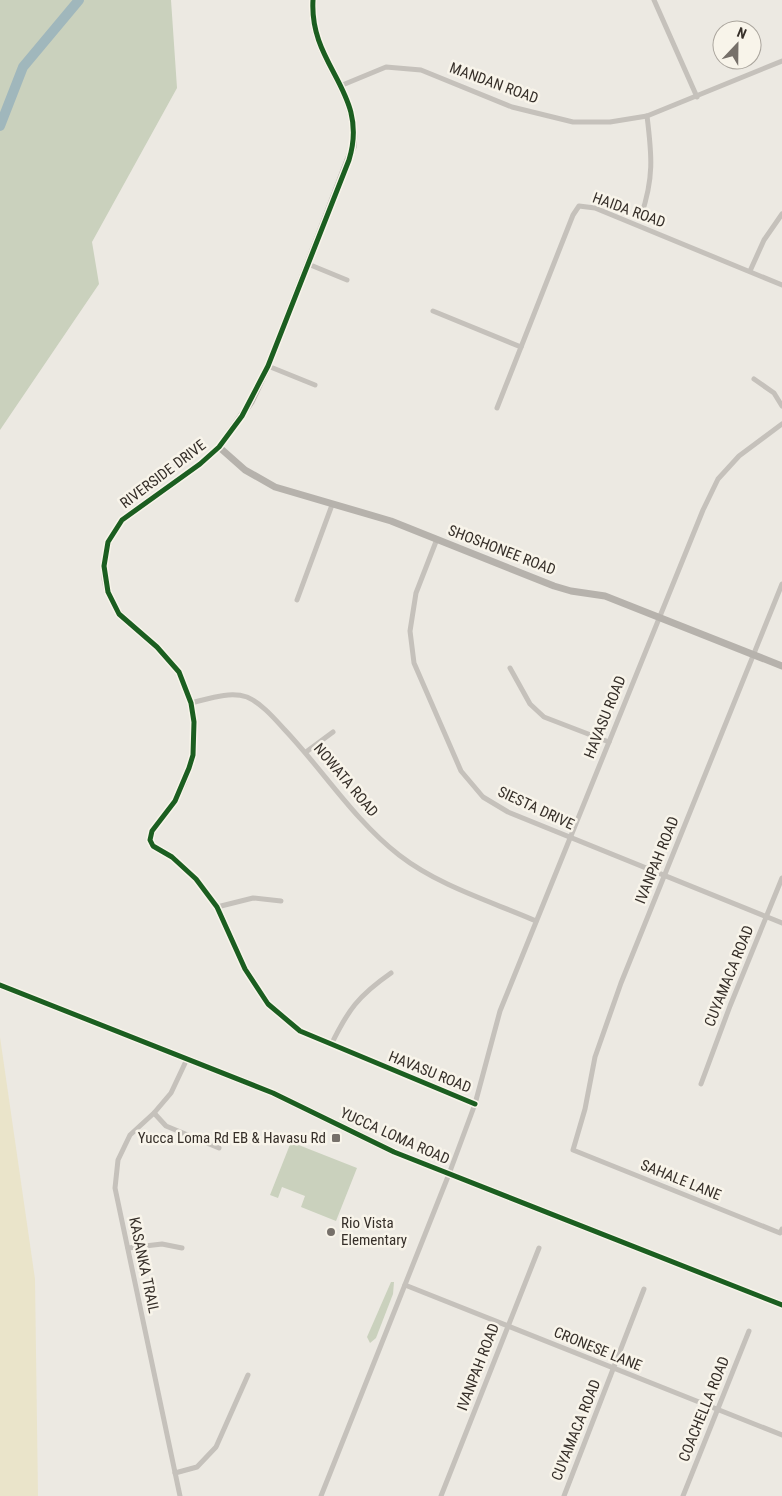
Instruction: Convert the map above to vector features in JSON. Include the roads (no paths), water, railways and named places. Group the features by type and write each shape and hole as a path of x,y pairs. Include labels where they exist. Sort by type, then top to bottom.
{"street":[{"name":"RIVERSIDE DRIVE","path":"217,907 196,879 172,857 153,846 150,840 152,831 175,801 190,768 194,741 191,703 179,672 156,647 119,614 108,592 104,566 108,542 122,520 170,487 219,447 251,402 268,366 353,147 353,119 348,102 318,42 313,21 313,0"},
{"path":"654,0 696,97"},
{"name":"MANDAN ROAD","path":"340,86 386,67 421,70 512,106 573,122 610,122 647,116 782,61"},
{"path":"641,216 650,190 652,152 647,116"},
{"name":"HAIDA ROAD","path":"498,408 573,215 580,206 595,208 750,271 782,286"},
{"path":"750,271 764,240 782,214"},
{"path":"308,264 346,280"},
{"path":"433,311 521,347"},
{"path":"268,366 315,385"},
{"path":"754,379 774,393 782,406"},
{"name":"HAVASU ROAD","path":"321,1496 475,1104 500,1011 718,479 739,456 782,424"},
{"name":"SHOSHONEE ROAD","path":"219,447 245,470 275,487 391,521 554,586 571,591 605,596 782,666"},
{"path":"297,600 332,505"},
{"name":"SIESTA DRIVE","path":"436,539 416,593 410,631 414,663 461,771 483,797 508,812 782,924"},
{"name":"IVANPAH ROAD","path":"573,1150 585,1109 595,1056 621,983 782,584"},
{"path":"510,668 530,704 544,717 609,742"},
{"name":"NOWATA ROAD","path":"191,703 226,695 247,697 269,712 306,752 357,816 399,854 432,877 536,921"},
{"path":"306,752 334,732"},
{"name":"CUYAMACA ROAD","path":"701,1084 730,1006 782,878"},
{"path":"281,901 253,898 217,907 245,969 268,1004 300,1031 331,1045 347,1013 367,990 391,973"},
{"name":"YUCCA LOMA ROAD","path":"0,985 298,1103 359,1137 449,1174 782,1305"},
{"name":"HAVASU ROAD","path":"331,1045 475,1104"},
{"name":"KASANKA TRAIL","path":"180,1496 115,1188 118,1160 130,1135 154,1113 171,1092 186,1059"},
{"path":"154,1113 166,1126 219,1148"},
{"name":"SAHALE LANE","path":"573,1150 781,1231"},
{"path":"128,1248 162,1244 182,1248"},
{"name":"IVANPAH ROAD","path":"441,1496 539,1248"},
{"name":"CRONESE LANE","path":"405,1285 782,1435"},
{"name":"CUYAMACA ROAD","path":"564,1496 644,1290"},
{"name":"COACHELLA ROAD","path":"683,1496 749,1331"},
{"path":"175,1473 197,1467 216,1447 248,1375"}],"waterway":[{"path":"0,126 23,67 79,0"}],"place":[{"name":"Yucca Loma Rd EB & Havasu Rd","path":"336,1138"},
{"name":"Rio Vista Elementary","path":"331,1232"}]}
